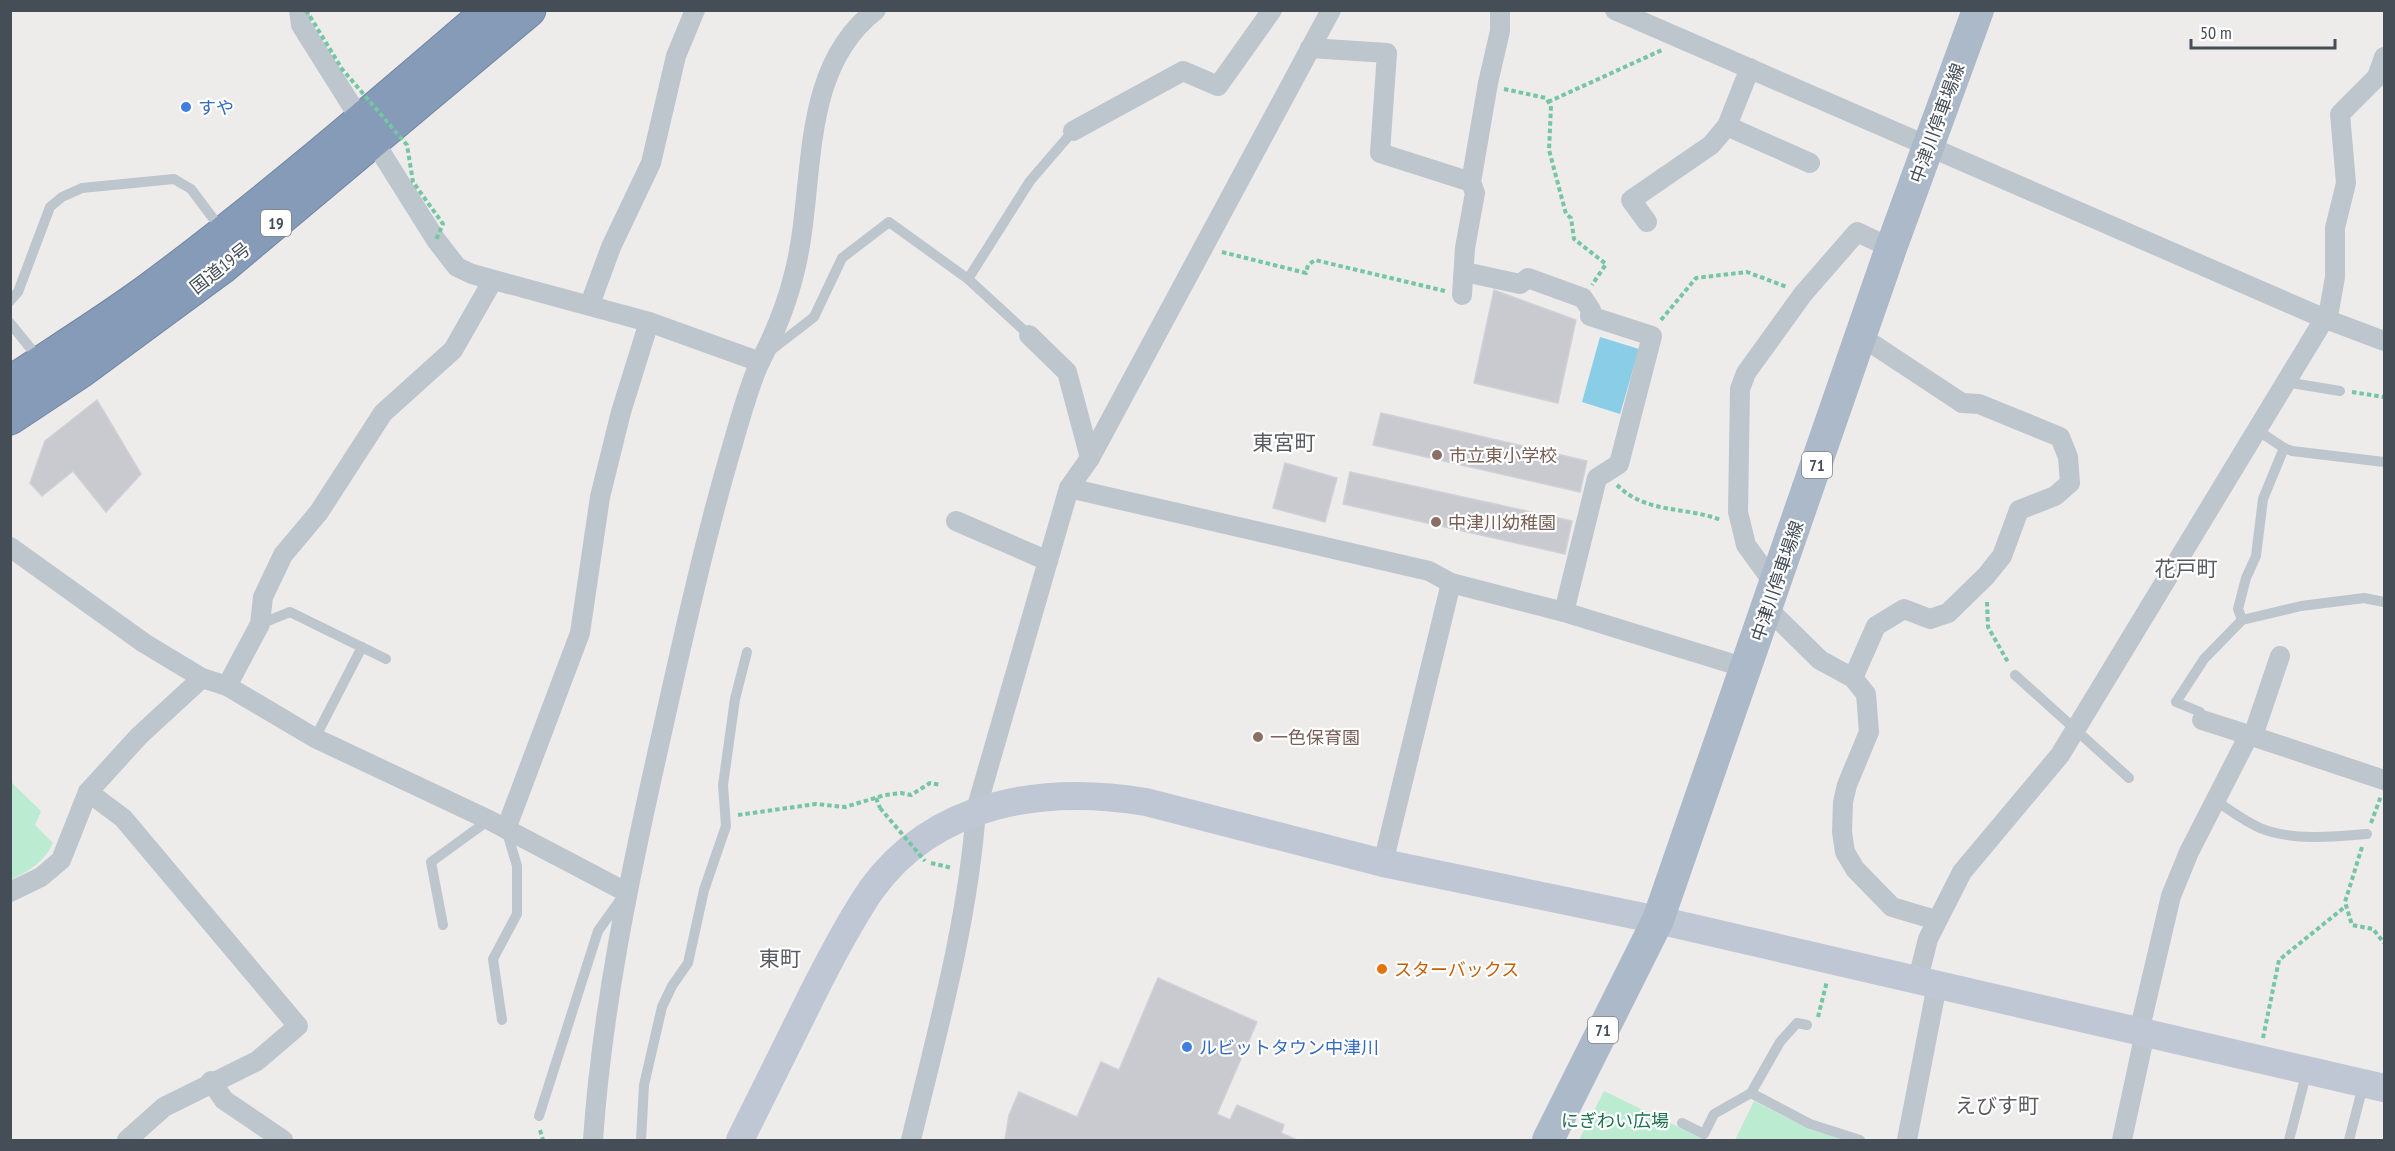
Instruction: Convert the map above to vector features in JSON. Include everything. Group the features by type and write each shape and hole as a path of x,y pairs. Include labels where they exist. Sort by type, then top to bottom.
{"highway":[{"name":"国道19号","path":"10,418 81,371 221,268 368,131 490,10"},
{"name":"国道19号","path":"10,383 144,293 368,131 529,10"}],"main road":[{"name":"中津川停車場線","path":"1548,1140 1658,920 1891,248 1978,10"}],"street":[{"path":"299,10 301,25 436,240 457,267 493,280 590,304 763,359"},
{"path":"590,304 611,247 651,163 676,56 695,10"},
{"path":"593,1140 597,1079 626,892 695,585 729,456 794,275 818,109 830,71 848,37 876,10"},
{"path":"1072,131 1183,71 1218,86 1272,10"},
{"path":"911,1140 951,973 973,856 976,810 1069,488 1090,458 1331,10"},
{"path":"1462,295 1465,248 1475,193 1471,182 1488,83 1500,31 1500,10"},
{"path":"1615,10 2323,318 2385,341"},
{"path":"1310,48 1387,53 1380,153 1471,182"},
{"path":"1907,1140 1936,920 1962,872 2060,755 2329,311 2335,277 2335,228 2346,183 2340,114 2377,77 2385,57"},
{"path":"1647,222 1631,200 1711,145 1727,126 1750,68"},
{"path":"1727,126 1810,163"},
{"path":"1891,248 1857,232 1803,294 1746,373 1740,388 1738,512 1746,545 1771,597 1820,660 1853,678 1866,694 1870,715 1869,732 1847,785 1843,802 1842,832 1845,852 1856,869 1893,907 1936,920"},
{"path":"1465,272 1520,284 1528,278 1583,298 1591,310 1590,316 1652,336 1619,464 1597,478 1564,612"},
{"path":"227,686 260,624 262,597 283,555 325,503 383,413 453,350 493,280"},
{"path":"498,825 580,633 600,497 621,412 649,322"},
{"path":"1029,335 1067,372 1090,458"},
{"path":"1853,678 1875,626 1904,609 1930,619 1948,613 1986,576 2002,556 2019,510 2055,496 2070,483 2068,457 2060,437 1979,404 1962,403 1862,337"},
{"path":"1069,488 1429,571 1451,583 1564,612 1746,668"},
{"path":"956,521 1048,561"},
{"path":"12,551 144,643 202,678 227,686 315,738 498,825 626,892"},
{"path":"1383,863 1451,583"},
{"path":"2122,1140 2171,896 2216,801 2251,735 2280,656"},
{"path":"10,892 41,877 61,860 88,792 138,736 202,678"},
{"path":"2202,720 2385,780"},
{"path":"88,792 123,818 298,1026 256,1061 211,1081 164,1107 127,1140"},
{"path":"740,1140 837,946 872,889 905,853 932,832 976,810 1029,798 1115,797 1146,802 1383,863 1658,920 2374,1086"},
{"path":"211,1081 225,1100 283,1140"}],"lane":[{"path":"969,279 1030,181 1072,131"},
{"path":"10,301 18,292 50,207 62,197 82,188 174,179 191,189 224,233"},
{"path":"763,359 814,316 842,258 889,222 969,279 1029,335"},
{"path":"10,323 41,362"},
{"path":"2285,382 2340,391"},
{"path":"2257,430 2292,451 2385,462"},
{"path":"2242,620 2238,609 2246,578 2256,556 2263,499 2284,448"},
{"path":"2202,720 2200,712 2176,702 2204,659 2242,620 2301,606 2364,598 2385,602"},
{"path":"260,624 290,612 386,659"},
{"path":"315,738 362,647"},
{"path":"641,1140 644,1084 662,1007 672,986 688,963 704,890 726,826 723,785 735,699 747,652"},
{"path":"2015,675 2129,778"},
{"path":"2216,801 2258,827 2271,832 2339,836 2367,834"},
{"path":"443,925 430,862 498,825 517,866 518,914 493,959 502,1020"},
{"path":"539,1116 598,931 626,892"},
{"path":"1682,1123 1704,1134 1714,1114 1751,1093 1780,1042 1797,1023 1808,1025"},
{"path":"2289,1140 2307,1071"},
{"path":"2349,1140 2374,1086"},
{"path":"1751,1093 1810,1124 1860,1140"}],"path":[{"path":"306,10 342,69 407,145 413,182 443,224 436,240"},
{"path":"1548,102 1685,40"},
{"path":"1488,83 1516,93 1546,98 1551,106 1549,150 1566,214 1571,218 1574,239 1606,264 1583,298"},
{"path":"1203,248 1306,273 1308,265 1315,260 1462,295"},
{"path":"1652,336 1664,315 1696,278 1747,272 1803,294"},
{"path":"2340,391 2385,397"},
{"path":"1597,478 1617,486 1629,497 1643,504 1704,513 1742,528"},
{"path":"1986,576 1988,627 2015,675"},
{"path":"726,817 816,804 845,807 901,793 911,795 930,783 941,785"},
{"path":"2385,786 2348,887 2346,906 2352,926 2373,929 2385,943"},
{"path":"876,798 880,808 925,861 960,869"},
{"path":"2259,1059 2279,960 2346,906"},
{"path":"1808,1025 1816,1024 1833,960"}],"green space":[{"path":"10,781 41,811 35,825 53,843 45,856 35,865 11,880"},
{"name":"にぎわい広場","path":"1604,1091 1705,1140 1579,1140"},
{"path":"1754,1101 1811,1130 1844,1140 1735,1140"}],"water":[{"path":"1600,337 1639,349 1620,414 1582,402"}],"building":[{"path":"1494,290 1576,320 1558,403 1474,383"},
{"path":"97,400 141,474 106,512 73,471 42,496 30,483 45,441"},
{"path":"1381,413 1587,461 1580,492 1373,445"},
{"path":"1285,463 1337,478 1325,522 1273,508"},
{"path":"1350,472 1572,521 1565,554 1343,504"},
{"name":"ルビットタウン中津川","path":"1158,978 1257,1022 1217,1114 1230,1120 1237,1105 1284,1125 1281,1133 1297,1140 1005,1140 1009,1115 1019,1092 1077,1117 1101,1062 1119,1070"}],"place":[{"name":"すや","path":"186,107"},
{"name":"市立東小学校","path":"1437,455"},
{"name":"中津川幼稚園","path":"1436,522"},
{"name":"一色保育園","path":"1258,737"},
{"name":"スターバックス","path":"1382,969"},
{"name":"ルビットタウン中津川","path":"1187,1047"}],"district":[{"name":"東宮町","path":"1284,442"},
{"name":"花戸町","path":"2186,568"},
{"name":"東町","path":"780,958"},
{"name":"えびす町","path":"1997,1105"}]}
